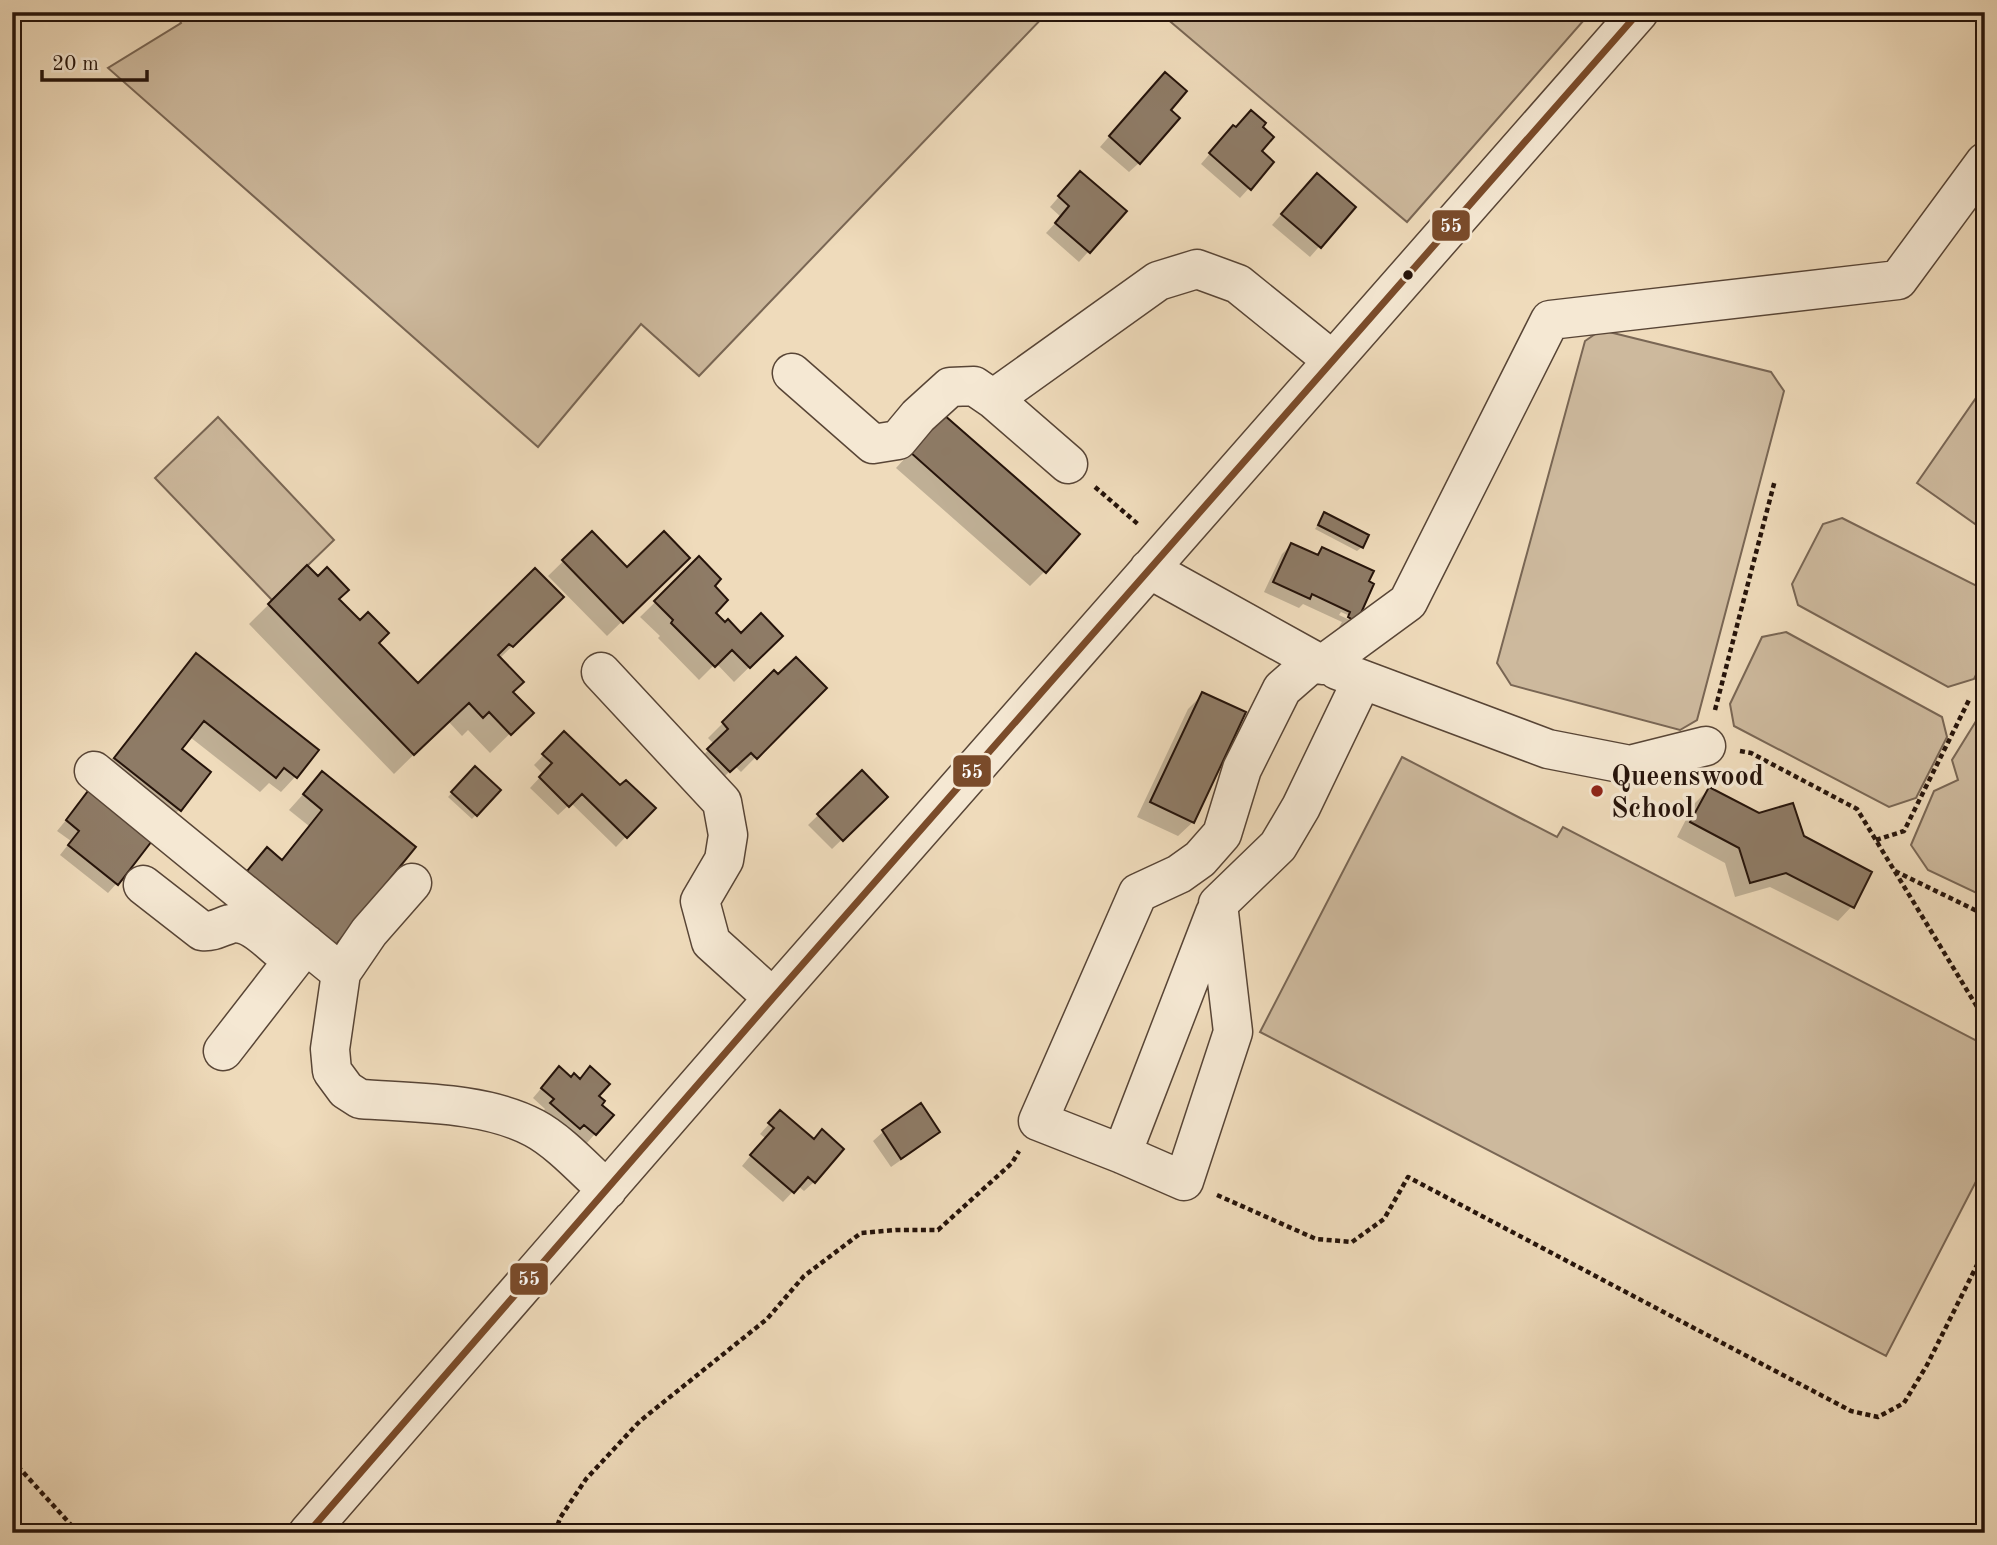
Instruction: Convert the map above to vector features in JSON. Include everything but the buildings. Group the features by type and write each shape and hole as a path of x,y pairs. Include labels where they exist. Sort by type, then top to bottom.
{"street":[{"path":"308,1533 773,998 1639,12"},
{"path":"1222,834 1200,859 1179,874 1138,893 1038,1121 1184,1181 1233,1032 1218,904 1222,834 1242,769 1282,689 1408,602 1550,320 1898,281 1985,162"},
{"path":"993,399 1158,281 1197,270 1238,284 1332,360"},
{"path":"792,373 873,443 898,440 918,416 950,387 974,386 993,399 1068,464"},
{"path":"1158,559 1318,663 1548,749 1630,765 1706,746"},
{"path":"601,672 722,802 728,835 724,860 700,901 711,942 773,998"},
{"path":"1122,1154 1218,904 1278,846 1301,807 1362,680"},
{"path":"94,771 299,953"},
{"path":"412,883 369,932 341,973 330,1049 332,1071 346,1090 360,1099 465,1108 505,1115 536,1128 607,1191"},
{"path":"143,885 202,931 213,932 234,923 250,926 341,973"},
{"path":"223,1051 299,953"}],"path":[{"path":"1068,464 1158,559"},
{"path":"1775,480 1706,746 1751,753 1857,809 1985,1020"},
{"path":"1875,840 1904,831 1970,698"},
{"path":"1893,870 1985,915"},
{"path":"555,1533 560,1518 586,1479 640,1420 767,1319 804,1276 861,1233 938,1230 1012,1163 1038,1121"},
{"path":"1184,1181 1316,1239 1352,1242 1384,1219 1408,1177 1851,1411 1878,1417 1905,1403 1985,1249"},
{"path":"12,1460 72,1526 73,1533"}],"shaded area":[{"path":"176,12 1048,12 699,376 641,324 538,447 108,68 181,23"},
{"path":"1159,12 1591,12 1407,222"},
{"path":"1601,330 1771,372 1784,391 1697,720 1680,730 1511,685 1497,663 1585,341"},
{"path":"1985,385 1985,531 1917,483"},
{"path":"218,417 334,540 272,600 155,478"},
{"path":"1842,518 1985,590 1985,656 1974,679 1948,687 1798,605 1792,584 1823,524"},
{"path":"1786,632 1942,717 1947,737 1916,798 1889,807 1734,726 1730,704 1762,637"},
{"path":"1985,712 1985,897 1928,870 1911,845 1934,791 1958,780 1952,760 1981,713"},
{"path":"1402,757 1557,837 1563,827 1985,1045 1985,1164 1886,1356 1260,1032"}],"transit line":[{"name":"55","path":"308,1533 773,998 1639,12"}],"place":[{"name":"Queenswood School","path":"1597,791"}]}
